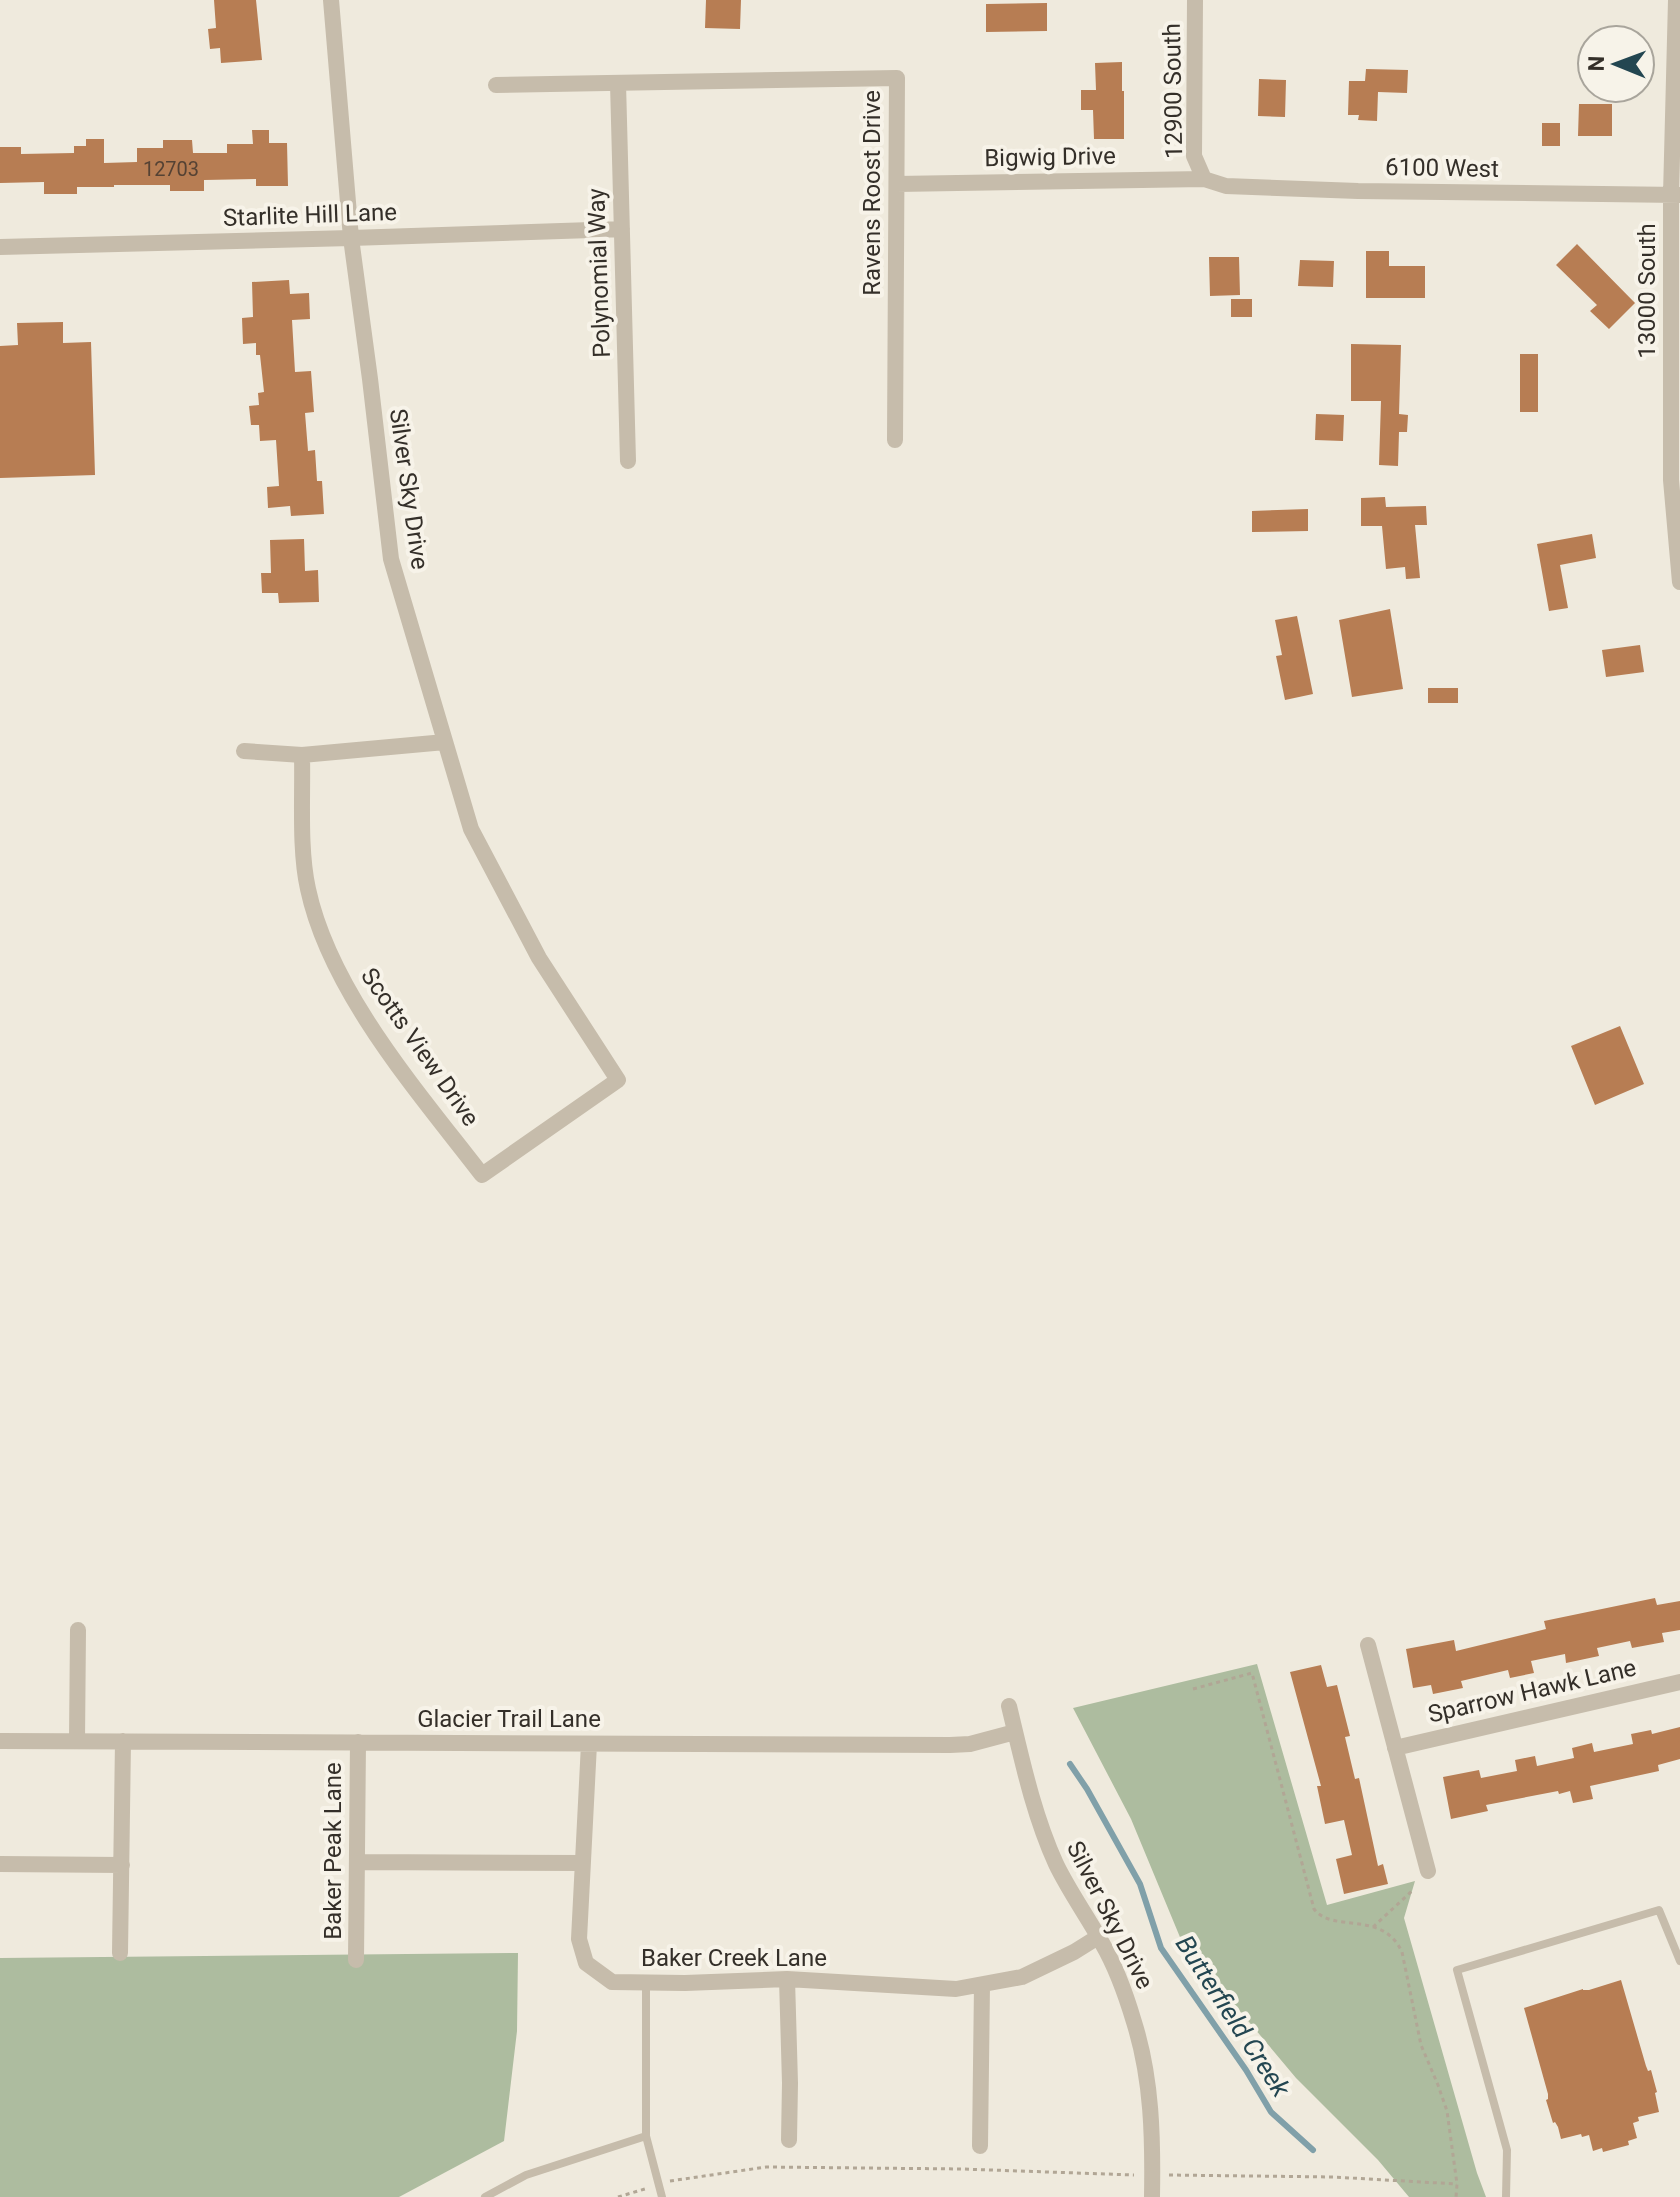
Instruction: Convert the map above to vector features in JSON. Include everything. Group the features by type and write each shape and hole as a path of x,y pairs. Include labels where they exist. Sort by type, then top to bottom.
{"street":[{"name":"Silver Sky Drive","path":"331,0 351,238 391,559 471,829 539,958 618,1080 482,1175"},
{"name":"12900 South","path":"1195,0 1194,156 1204,179"},
{"name":"13000 South","path":"1676,0 1671,480 1680,582"},
{"name":"Ravens Roost Drive","path":"618,83 897,78 895,440"},
{"path":"496,85 618,83"},
{"name":"Polynomial Way","path":"618,83 628,461"},
{"name":"Bigwig Drive","path":"897,184 1204,179"},
{"name":"6100 West","path":"1204,179 1226,186 1358,191 1675,195"},
{"name":"Starlite Hill Lane","path":"0,247 622,229"},
{"path":"244,751 302,755 445,742"},
{"name":"Scotts View Drive","path":"302,755 307,888 322,938 340,976 393,1059 482,1175"},
{"path":"77,1741 78,1630"},
{"path":"1368,1645 1428,1871"},
{"name":"Sparrow Hawk Lane","path":"1395,1748 1680,1682"},
{"name":"Silver Sky Drive","path":"1009,1706 1028,1787 1048,1844 1125,1992 1139,2040 1151,2108 1152,2197"},
{"name":"Glacier Trail Lane","path":"0,1741 950,1745 982,1742 1015,1732"},
{"path":"120,1953 123,1741"},
{"name":"Baker Peak Lane","path":"356,1960 358,1742"},
{"name":"Baker Creek Lane","path":"589,1744 579,1939 586,1963 612,1982 787,1979 956,1989 1022,1977 1098,1937"},
{"path":"357,1862 582,1863"},
{"path":"0,1864 122,1865"},
{"path":"787,1979 789,2140"},
{"path":"980,2146 982,1985"}],"lane":[{"path":"1506,2197 1507,2150 1457,1970 1659,1910 1680,1961"},
{"path":"646,1983 646,2136 662,2197"},
{"path":"485,2197 526,2175 646,2136"}],"path":[{"path":"1193,1689 1252,1673 1312,1905 1318,1914 1327,1918 1373,1927 1392,1935 1402,1952 1421,2045 1447,2111 1456,2197"},
{"path":"1373,1927 1413,1890"},
{"path":"618,2197 679,2179 766,2167 1333,2177 1457,2184"}],"green space":[{"path":"1257,1664 1327,1905 1415,1881 1404,1918 1486,2197 1409,2197 1378,2160 1296,2078 1182,1942 1131,1819 1073,1708"},
{"path":"518,1953 517,2031 504,2141 399,2197 0,2197 0,1958"}],"building":[{"path":"214,0 256,0 262,60 221,63 220,48 210,49 208,29 216,28"},
{"path":"706,0 741,0 740,29 705,28"},
{"path":"1047,3 1047,31 986,32 986,4"},
{"path":"1122,62 1124,139 1094,139 1093,110 1081,110 1081,90 1096,90 1095,63"},
{"path":"1366,69 1408,70 1407,93 1378,92 1377,121 1358,120 1359,115 1348,115 1349,81 1365,81"},
{"path":"1259,79 1286,80 1285,117 1258,116"},
{"path":"1579,104 1612,104 1612,136 1578,136"},
{"path":"1542,123 1560,123 1560,146 1542,146"},
{"path":"252,130 269,130 269,143 287,143 288,186 256,186 256,179 204,180 204,191 170,191 170,185 114,185 77,187 77,194 44,194 44,182 0,183 0,147 21,147 21,154 74,153 74,146 86,146 86,139 104,139 104,163 137,162 137,148 163,148 163,140 192,140 193,153 227,153 227,144 253,144"},
{"path":"1577,244 1635,303 1609,329 1590,311 1597,305 1556,265"},
{"path":"1366,251 1389,251 1389,266 1425,266 1425,298 1366,298"},
{"path":"1209,257 1239,257 1240,295 1210,296"},
{"path":"1300,260 1334,261 1333,287 1298,286"},
{"path":"289,280 290,294 309,293 310,319 292,320 295,372 311,371 314,412 305,413 308,451 315,450 317,481 322,481 324,514 291,516 290,506 268,508 267,487 279,486 276,440 260,441 259,425 251,425 249,406 259,405 258,393 264,392 260,355 256,355 256,343 243,344 242,318 253,317 252,282"},
{"path":"1231,299 1252,299 1252,317 1231,317"},
{"path":"63,322 63,343 91,342 95,475 0,478 0,346 18,345 17,323"},
{"path":"1351,344 1401,345 1399,414 1408,415 1407,432 1399,432 1398,466 1379,465 1381,401 1351,401"},
{"path":"1520,354 1538,354 1538,412 1520,412"},
{"path":"1316,414 1344,415 1343,441 1315,440"},
{"path":"1385,497 1386,507 1426,506 1427,525 1415,525 1420,578 1406,579 1405,567 1386,569 1382,526 1361,526 1361,498"},
{"path":"1308,509 1308,531 1252,532 1252,511"},
{"path":"1592,534 1596,558 1560,565 1568,608 1549,611 1537,544"},
{"path":"304,539 305,571 318,570 319,602 279,603 278,593 262,593 261,573 271,573 270,540"},
{"path":"1390,609 1403,689 1352,697 1339,620"},
{"path":"1297,616 1313,694 1285,700 1276,656 1282,655 1275,620"},
{"path":"1640,645 1644,672 1606,677 1602,650"},
{"path":"1428,688 1458,688 1458,703 1428,703"},
{"path":"1620,1026 1644,1084 1595,1105 1571,1046"},
{"path":"1655,1598 1657,1605 1680,1601 1680,1630 1662,1633 1664,1642 1632,1648 1630,1641 1597,1648 1599,1656 1566,1663 1565,1654 1531,1661 1534,1673 1510,1678 1508,1670 1461,1681 1463,1688 1433,1694 1431,1685 1413,1688 1406,1649 1454,1640 1456,1651 1546,1629 1544,1621"},
{"path":"1321,1665 1327,1687 1337,1685 1350,1736 1345,1737 1355,1779 1359,1778 1378,1866 1383,1864 1388,1884 1344,1894 1336,1859 1352,1855 1344,1820 1325,1824 1317,1786 1321,1786 1290,1672"},
{"path":"1680,1727 1680,1759 1658,1765 1659,1771 1590,1786 1593,1799 1573,1803 1570,1791 1559,1794 1558,1791 1486,1805 1488,1811 1451,1819 1443,1777 1479,1770 1481,1778 1517,1771 1515,1760 1535,1756 1537,1766 1574,1758 1572,1748 1592,1743 1594,1752 1633,1744 1631,1734 1651,1730 1652,1734"},
{"path":"1621,1980 1646,2066 1648,2071 1651,2070 1659,2112 1638,2117 1639,2121 1633,2123 1637,2138 1628,2141 1629,2145 1603,2152 1602,2148 1593,2151 1589,2135 1561,2139 1558,2127 1553,2123 1524,2008"}],"waterway":[{"name":"Butterfield Creek","path":"1070,1764 1140,1884 1161,1948 1246,2070 1271,2112 1313,2150"}]}
